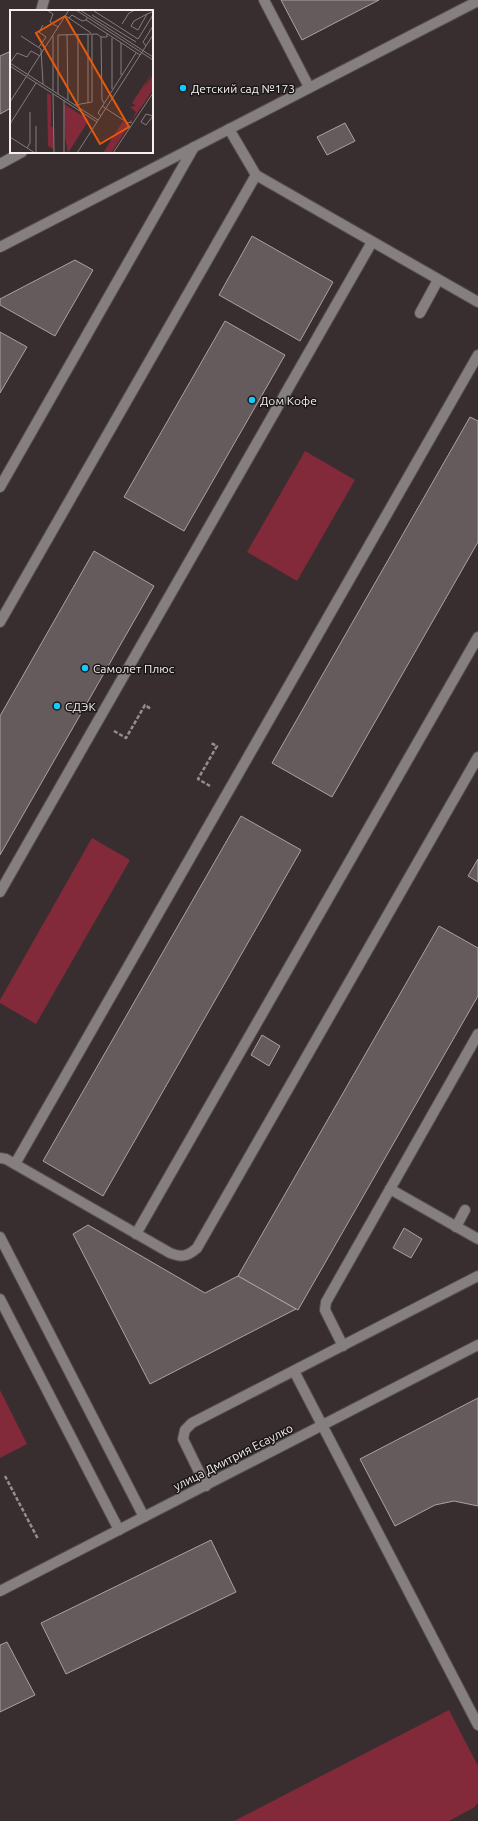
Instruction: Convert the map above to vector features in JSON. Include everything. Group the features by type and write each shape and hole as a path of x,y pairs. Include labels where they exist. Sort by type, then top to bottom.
{"street":[{"path":"41,10 44,0"},
{"path":"264,0 309,88"},
{"path":"0,247 478,1"},
{"path":"229,129 256,175 478,302"},
{"path":"0,487 194,147"},
{"path":"0,164 20,153"},
{"path":"0,622 256,175"},
{"path":"0,892 372,242"},
{"path":"420,313 438,280"},
{"path":"15,1164 478,355"},
{"path":"136,1234 478,637"},
{"path":"0,1158 15,1164 136,1234 179,1257 190,1254 197,1248 478,757"},
{"path":"343,1346 325,1310 326,1302 478,1034"},
{"path":"390,1189 478,1239"},
{"path":"456,1227 465,1210"},
{"path":"0,1237 144,1517"},
{"path":"206,1486 185,1448 182,1439 185,1430 192,1423 478,1276"},
{"path":"0,1299 119,1530"},
{"name":"улица Дмитрия Есаулко","path":"0,1591 478,1345"},
{"path":"294,1371 478,1725"}],"path":[{"path":"126,738 145,706 151,709"},
{"path":"198,779 216,746 211,743"},
{"path":"5,1476 38,1539"}],"shaded area":[{"path":"305,451 355,480 297,581 247,552"},
{"path":"92,838 130,860 36,1024 0,1003 0,1000"},
{"path":"0,1390 27,1444 0,1458"},
{"path":"449,1710 478,1766 478,1802 475,1807 449,1821 234,1821"}],"building":[{"path":"281,0 379,0 302,40"},
{"path":"9,52 10,54 10,109 0,114 0,56"},
{"path":"345,123 355,141 327,155 317,137"},
{"path":"252,236 333,282 300,341 219,295"},
{"path":"75,260 93,270 55,336 0,305 0,299"},
{"path":"225,321 285,355 184,531 124,497"},
{"path":"0,332 27,347 0,393"},
{"path":"470,417 478,421 478,542 332,797 272,763"},
{"path":"94,551 154,586 0,855 0,716"},
{"path":"241,816 301,850 103,1196 43,1161"},
{"path":"478,859 478,882 468,876"},
{"path":"439,926 478,948 478,996 298,1310 238,1276"},
{"path":"262,1035 280,1046 269,1066 251,1055"},
{"path":"88,1225 205,1293 238,1276 296,1309 150,1384 73,1234"},
{"path":"404,1228 422,1239 411,1258 393,1248"},
{"path":"478,1398 478,1506 454,1501 435,1505 395,1526 360,1459"},
{"path":"211,1540 236,1592 66,1674 41,1623"},
{"path":"7,1642 35,1695 0,1712 0,1645"}],"place":[{"name":"Детский сад №173","path":"183,88"},
{"name":"Дом Кофе","path":"252,400"},
{"name":"Самолет Плюс","path":"85,668"},
{"name":"СДЭК","path":"57,706"}]}
